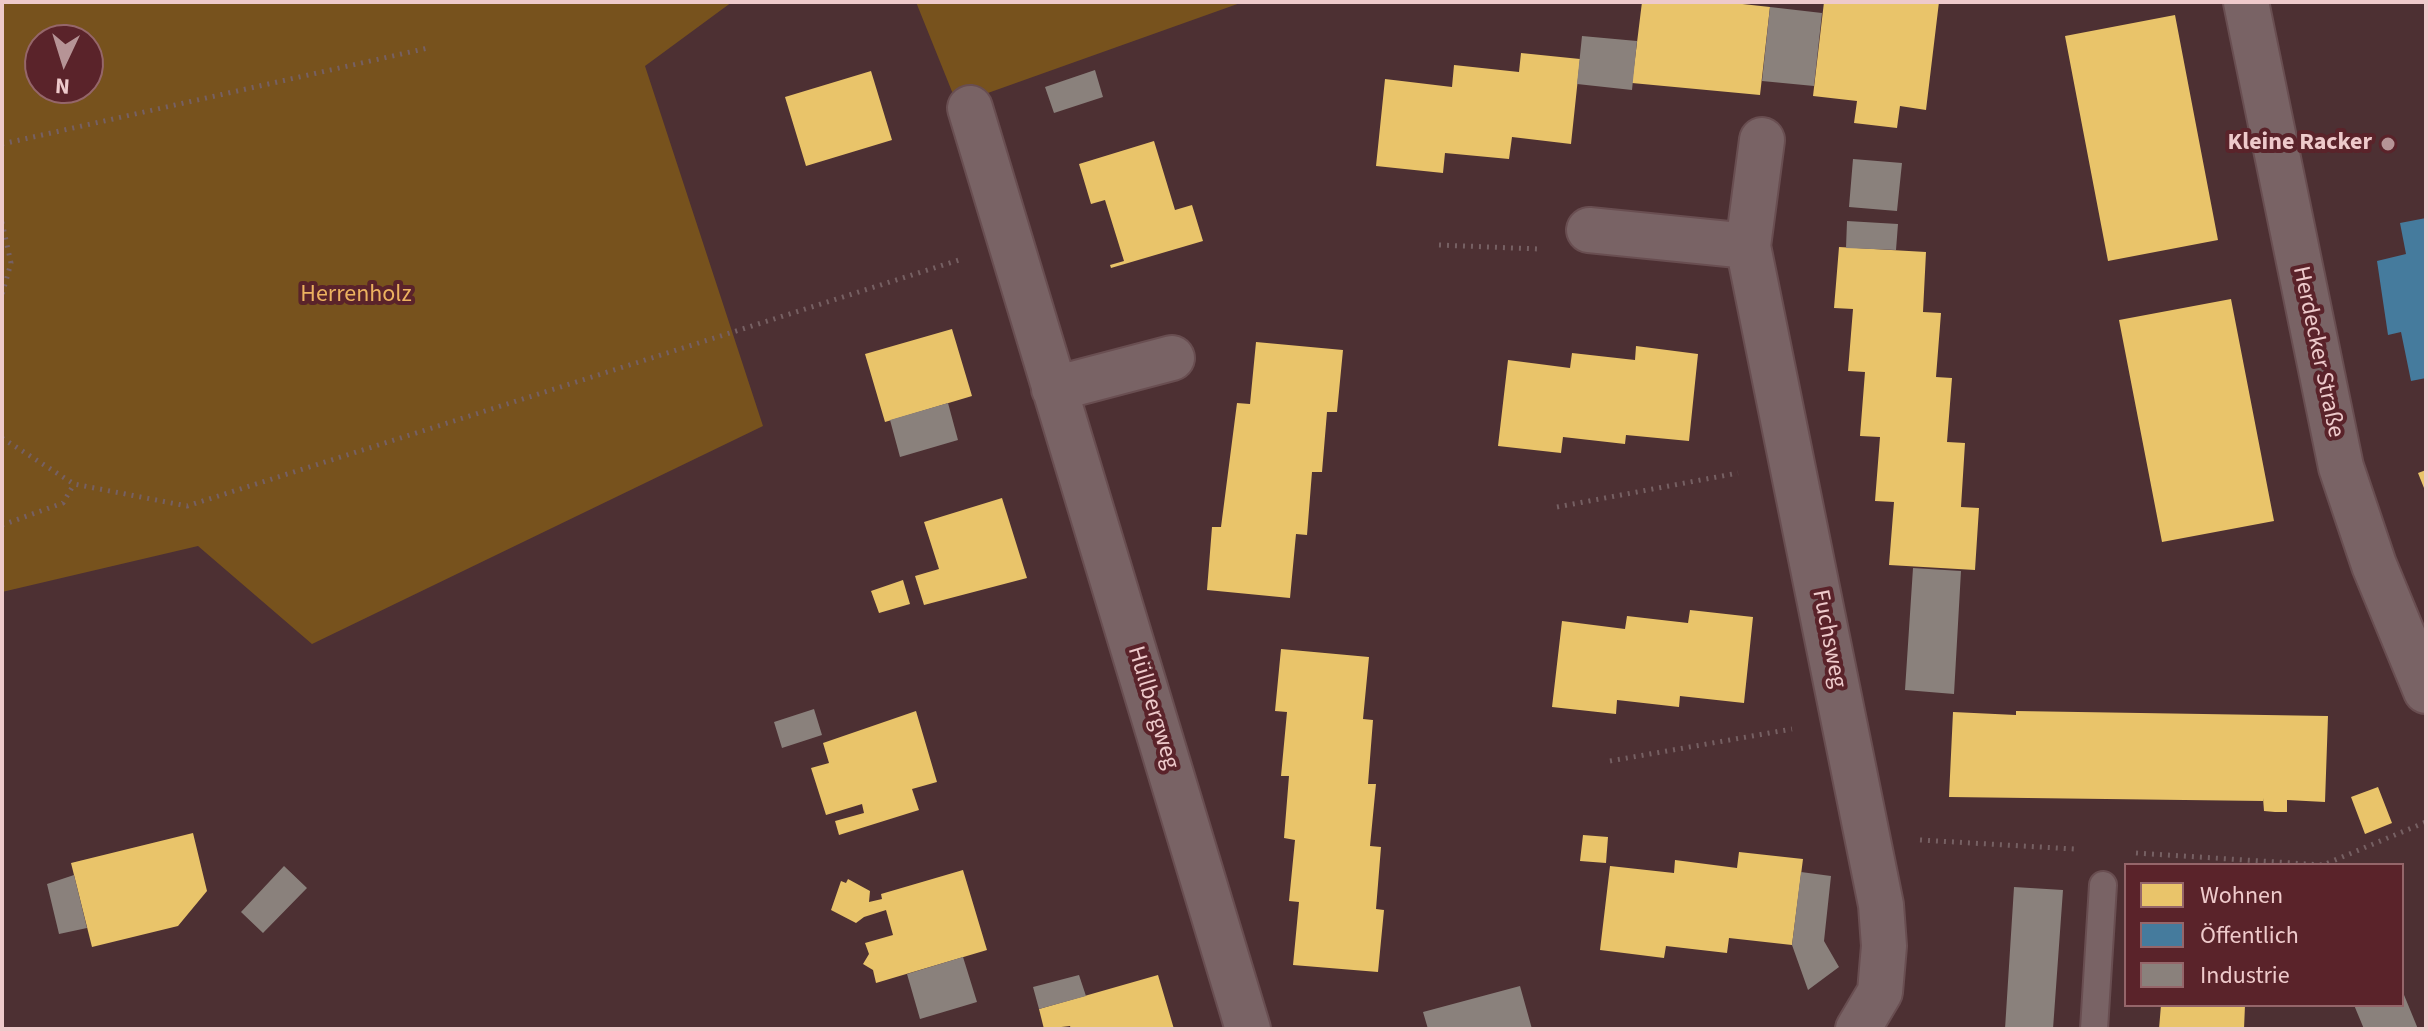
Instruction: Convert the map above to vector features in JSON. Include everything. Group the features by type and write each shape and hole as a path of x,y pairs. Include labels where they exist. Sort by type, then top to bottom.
{"street":[{"name":"Herdecker Straße","path":"2246,2 2341,467 2374,565 2426,691"},
{"name":"Hüllbergweg","path":"970,108 1248,1029"},
{"name":"Fuchsweg","path":"1762,140 1748,246 1881,905 1884,946 1880,992 1863,1028"},
{"path":"1589,230 1748,246"},
{"path":"1054,389 1172,358"}],"lane":[{"path":"2094,1029 2103,885"}],"path":[{"path":"2,144 428,48"},
{"path":"2,222 11,263 2,295"},
{"path":"1439,245 1564,250 1589,230"},
{"path":"2,438 74,484 187,506 1010,243"},
{"path":"1557,507 1794,462"},
{"path":"2,525 63,503 74,484"},
{"path":"1610,761 1844,720"},
{"path":"2328,863 2426,822"},
{"path":"1868,837 2089,850"},
{"path":"2120,852 2292,863"}],"green space":[{"name":"Herrenholz","path":"2,2 732,2 645,66 763,426 312,644 198,546 2,592"},
{"path":"916,2 1243,2 957,104"}],"building: Wohnen":[{"path":"1642,2 1724,2 1770,7 1760,95 1632,83"},
{"path":"1824,2 1939,2 1926,110 1900,106 1897,128 1854,123 1857,101 1813,96"},
{"path":"2175,15 2218,240 2108,261 2065,36"},
{"path":"1521,53 1580,59 1571,144 1512,137 1509,159 1445,153 1443,173 1376,166 1385,79 1452,87 1454,65 1519,72"},
{"path":"871,71 892,140 806,166 785,97"},
{"path":"1154,141 1175,210 1192,205 1203,241 1111,268 1110,265 1124,261 1105,200 1091,204 1079,164"},
{"path":"1839,247 1926,252 1923,312 1941,313 1936,377 1952,378 1947,442 1965,443 1961,507 1979,508 1975,570 1889,565 1894,502 1875,501 1880,437 1860,436 1865,372 1848,371 1853,309 1834,308"},
{"path":"2231,299 2274,521 2162,542 2119,320"},
{"path":"952,329 972,396 885,422 865,354"},
{"path":"1256,342 1343,350 1337,412 1327,412 1322,472 1312,472 1307,535 1296,534 1290,598 1207,590 1212,527 1221,527 1237,403 1250,404"},
{"path":"1636,346 1698,354 1689,441 1626,435 1625,444 1563,437 1561,453 1498,446 1508,360 1570,368 1572,353 1635,360"},
{"path":"2426,470 2426,493 2418,473"},
{"path":"1002,498 1027,578 924,605 915,576 939,569 924,522"},
{"path":"903,580 910,604 879,613 871,591"},
{"path":"1690,610 1753,617 1744,703 1680,696 1679,707 1617,700 1616,714 1552,707 1562,621 1625,629 1627,616 1688,623"},
{"path":"1281,649 1369,657 1363,719 1373,720 1368,784 1376,784 1370,846 1381,847 1376,909 1384,910 1378,972 1293,965 1299,902 1289,901 1295,840 1284,838 1289,776 1281,776 1287,712 1275,711"},
{"path":"916,711 937,782 912,789 919,810 839,835 835,821 864,813 862,804 826,815 811,768 829,763 823,743"},
{"path":"2016,711 2328,716 2325,802 2287,800 2287,812 2275,812 2264,811 2263,798 2263,801 1949,797 1953,712 2016,715"},
{"path":"2378,787 2392,823 2365,834 2351,797"},
{"path":"193,833 207,891 178,926 92,947 71,863"},
{"path":"1583,835 1608,837 1606,863 1580,861"},
{"path":"1739,852 1803,859 1792,945 1729,938 1727,953 1666,946 1664,958 1600,950 1610,866 1674,873 1675,860 1737,868"},
{"path":"963,870 987,950 876,983 873,970 863,964 869,954 865,943 893,935 886,910 856,923 831,910 841,881 846,883 848,879 870,891 869,902 882,899 881,894"},
{"path":"1158,975 1174,1029 1071,1029 1070,1026 1044,1029 1039,1009"},
{"path":"2161,1007 2245,1007 2244,1029 2159,1029"}],"building: Öffentlich":[{"path":"2426,218 2426,378 2411,381 2401,332 2388,335 2377,261 2406,254 2400,223"}],"building: Industrie":[{"path":"1770,7 1822,13 1814,86 1762,81"},
{"path":"1582,36 1637,41 1632,90 1577,84"},
{"path":"1095,70 1103,97 1054,113 1045,87"},
{"path":"1853,159 1902,163 1897,211 1849,207"},
{"path":"1847,221 1898,224 1896,250 1846,248"},
{"path":"948,403 958,440 900,457 890,420"},
{"path":"1913,568 1961,571 1954,694 1905,690"},
{"path":"814,709 822,735 782,748 774,722"},
{"path":"284,866 307,888 263,933 241,912"},
{"path":"1801,872 1831,876 1824,941 1839,967 1808,990 1792,945"},
{"path":"74,875 87,928 59,934 47,884"},
{"path":"2014,887 2063,890 2053,1029 2005,1029"},
{"path":"963,957 977,1002 920,1019 907,974"},
{"path":"1079,975 1086,996 1039,1009 1033,987"},
{"path":"1520,986 1532,1029 1428,1029 1423,1012"},
{"path":"2404,995 2418,1029 2364,1029 2355,1007 2404,1007"}],"place":[{"name":"Kleine Racker","path":"2388,144"}]}
